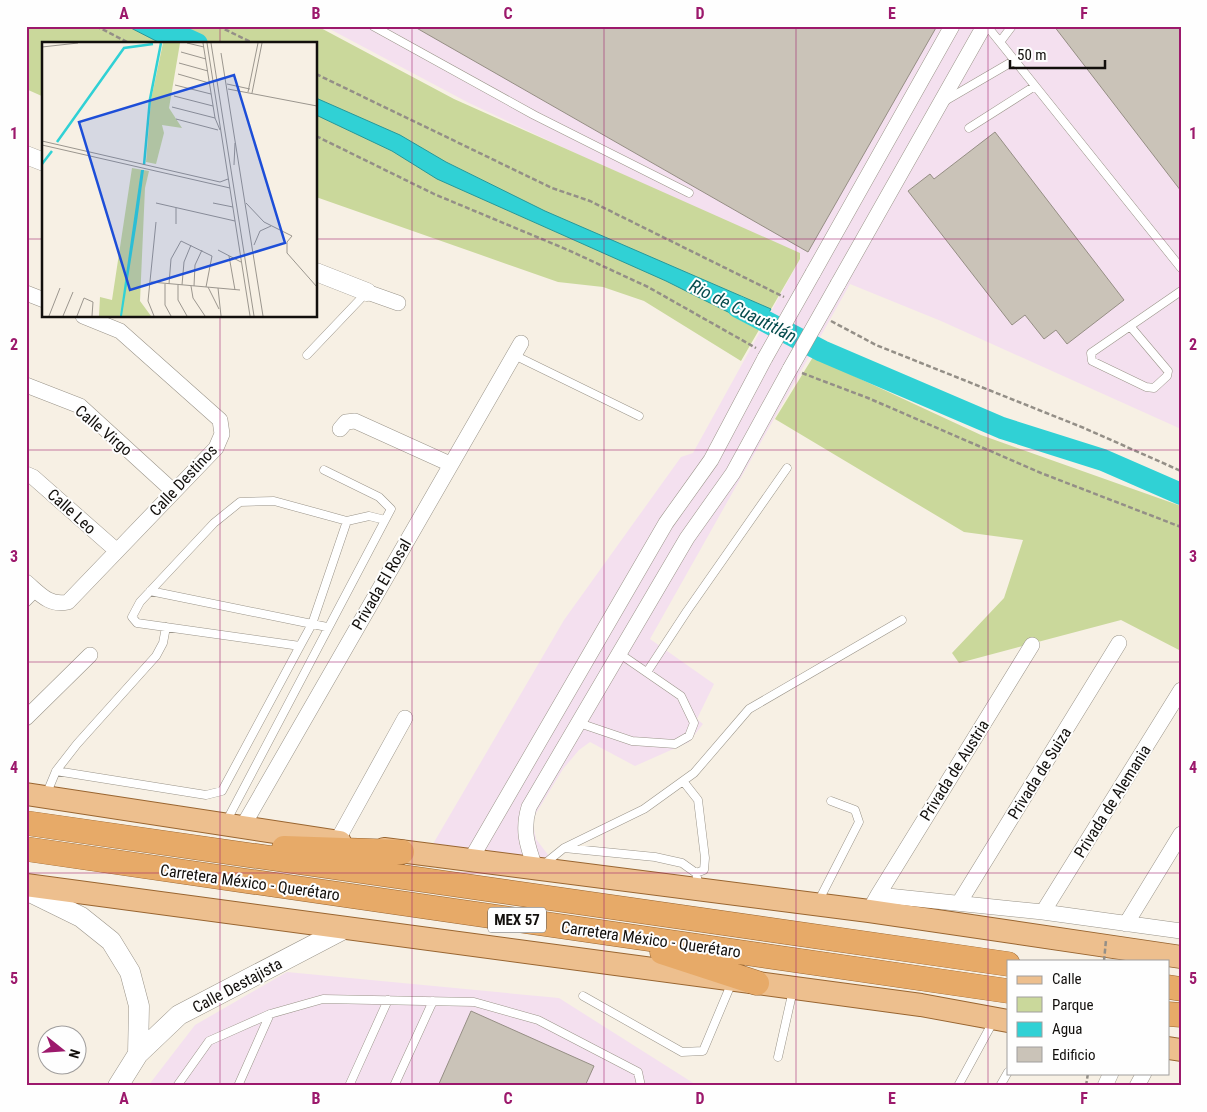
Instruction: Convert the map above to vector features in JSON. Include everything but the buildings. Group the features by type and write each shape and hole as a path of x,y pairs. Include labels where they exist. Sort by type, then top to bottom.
{"highway":[{"name":"Carretera México - Querétaro","path":"26,823 1007,964"},
{"path":"168,843 402,852"},
{"name":"Carretera México - Querétaro","path":"26,849 1007,991"},
{"path":"616,934 758,984"}],"main road":[{"path":"36,796 402,852 698,881 817,904 874,903 1181,957"},
{"path":"26,885 921,1005 1002,1020"},
{"name":"Calle Destajista","path":"26,890 81,917 110,941 130,972 140,1006 138,1054"},
{"name":"Calle Destajista","path":"118,1086 138,1054 179,1015 344,929"}],"street":[{"path":"471,859 646,557 666,524 711,460 762,354 813,273 952,26"},
{"path":"540,867 524,837 524,821 529,807 687,538 733,472 940,104 986,26"},
{"path":"26,155 42,161"},
{"path":"318,273 398,303"},
{"path":"26,293 42,299"},
{"name":"Calle Destinos","path":"32,587 48,601 58,604 68,602 216,448 222,434 220,420 120,331 88,318"},
{"name":"Privada El Rosal","path":"234,825 518,349"},
{"name":"Calle Virgo","path":"26,384 80,406 173,491"},
{"path":"340,429 346,422 355,421 450,464"},
{"name":"Calle Leo","path":"26,474 33,477 117,551"},
{"path":"646,557 668,570"},
{"name":"Privada de Suiza","path":"959,902 1119,644"},
{"name":"Privada de Austria","path":"874,903 1032,646"},
{"path":"26,718 90,655"},
{"path":"571,689 592,700"},
{"name":"Privada de Alemania","path":"1043,912 1181,690"},
{"path":"337,841 405,718"},
{"path":"548,727 570,739"},
{"path":"501,808 524,821"},
{"path":"1126,924 1181,834"},
{"path":"874,903 959,902 1181,931"},
{"path":"1105,1086 1111,1074"},
{"path":"1137,1086 1143,1074"}],"lane":[{"path":"373,26 534,115 689,192"},
{"path":"986,26 1181,268"},
{"path":"1000,42 1012,26"},
{"path":"940,104 1015,60"},
{"path":"968,128 1036,86"},
{"path":"1130,326 1168,371 1167,376 1154,388 1146,387 1092,361 1091,353 1130,326 1181,291"},
{"path":"307,355 367,292"},
{"path":"518,349 638,416"},
{"path":"647,672 687,611 787,468"},
{"path":"234,825 327,627 391,509 379,497 324,470"},
{"path":"300,646 137,623 132,617 140,602 150,591 214,523 240,502 274,501 347,520 369,516 385,520"},
{"path":"56,771 206,795 222,791 312,624 347,520"},
{"path":"26,603 32,587"},
{"path":"150,591 327,627"},
{"path":"540,867 564,848 644,809 694,773 749,708 902,620"},
{"path":"36,796 77,744 156,656 163,643 166,627"},
{"path":"579,723 632,741 675,744 689,736 694,723 682,696 620,654"},
{"path":"564,848 655,857 682,862 698,881 704,870 705,858 698,800 683,781"},
{"path":"817,904 859,822 855,810 831,801"},
{"path":"584,996 682,1052 704,1051 732,980"},
{"path":"778,1057 793,988"},
{"path":"177,1086 209,1041 270,1014 322,999 474,1002 538,1020 638,1072 641,1086"},
{"path":"348,1086 388,1000"},
{"path":"394,1086 433,1001"},
{"path":"238,1086 270,1014"},
{"path":"958,1086 1002,1020"},
{"path":"1000,1086 1007,1074"}],"path":[{"path":"96,26 127,42"},
{"path":"218,26 251,42"},
{"path":"318,75 552,188 590,201 788,299"},
{"path":"318,137 434,194 568,250 654,290 762,354"},
{"path":"823,317 876,345 1084,428 1181,471"},
{"path":"792,369 1041,473 1181,527"},
{"path":"1104,960 1106,940"}],"shaded area":[{"path":"324,26 1181,26 1181,429 941,321 850,284 650,639 714,684 697,719 703,724 689,742 635,766 590,742 579,750 563,769 535,815 533,824 536,839 555,864 433,844 564,620 681,457 693,453 800,259 469,103"},
{"path":"287,972 559,998 698,1086 148,1086 195,1025"}],"green space":[{"path":"26,26 317,26 454,99 800,253 800,259 741,361 644,301 603,287 558,282 318,198 318,42 42,42 42,96 26,89"},
{"path":"813,357 981,435 1181,506 1181,651 1121,620 959,663 952,653 1004,598 1023,540 964,532 775,419"}],"water":[{"path":"127,26 158,26 193,42 158,42"},
{"path":"318,99 400,135 446,162 545,211 771,309 760,328 666,281 437,179 392,151 318,116"}],"waterway":[{"name":"Rio de Cuautitlán","path":"158,26 193,42"},
{"name":"Rio de Cuautitlán","path":"738,307 822,351 1002,428 1103,460 1181,494"}]}
